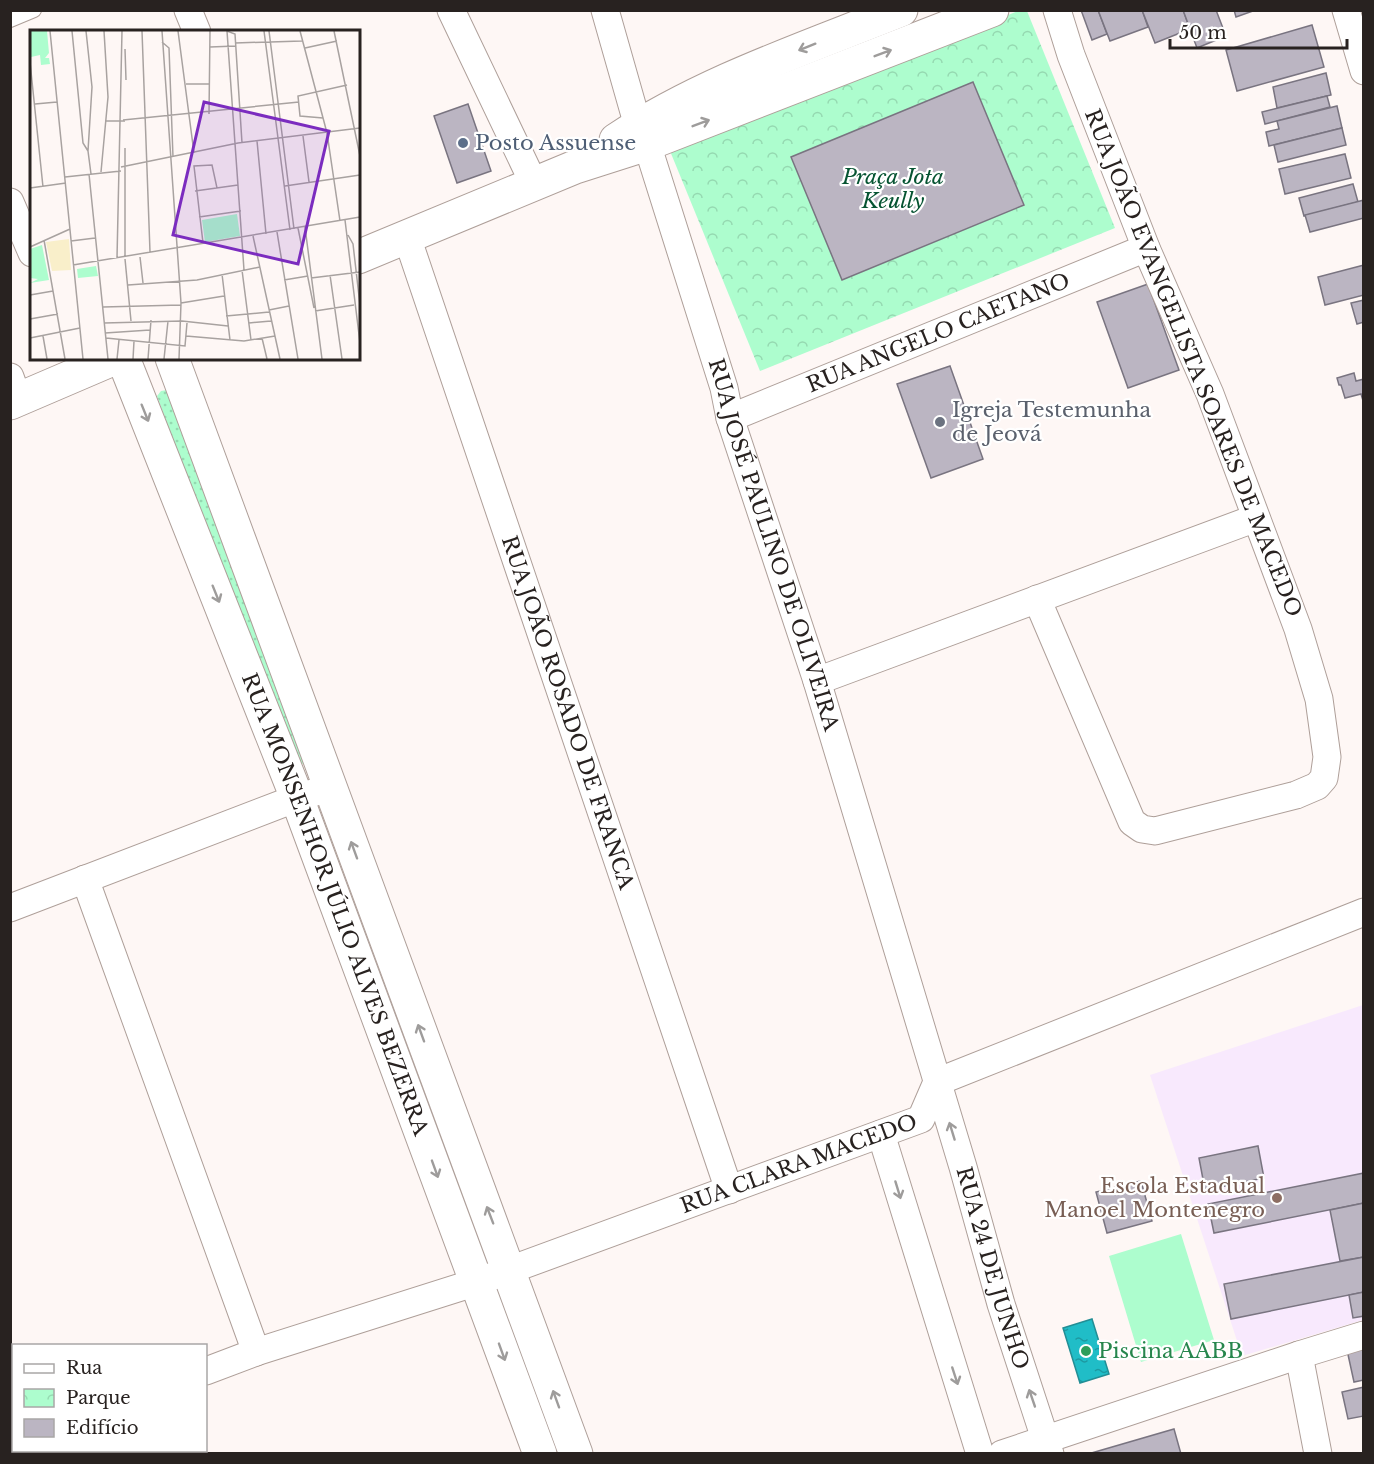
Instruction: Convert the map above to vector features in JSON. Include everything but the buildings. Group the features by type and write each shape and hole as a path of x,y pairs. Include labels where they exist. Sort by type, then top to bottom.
{"street":[{"path":"188,10 195,30"},
{"path":"451,10 534,184"},
{"name":"RUA JOSÉ PAULINO DE OLIVEIRA","path":"605,10 642,135 724,388 730,417 817,681 937,1082"},
{"path":"642,135 675,104 734,76 901,10"},
{"path":"360,256 534,184 642,135 992,10"},
{"name":"RUA JOÃO EVANGELISTA SOARES DE MACEDO","path":"1037,599 1132,822 1142,829 1155,831 1296,795 1317,786 1324,778 1327,770 1327,757 1319,699 1298,629 1210,394 1146,248 1071,55 1057,10"},
{"path":"1346,10 1364,71"},
{"path":"10,202 30,248"},
{"name":"RUA JOÃO ROSADO DE FRANCA","path":"407,237 729,1190"},
{"name":"RUA ANGELO CAETANO","path":"730,417 1146,248"},
{"path":"13,393 78,366 106,360"},
{"name":"RUA MONSENHOR JÚLIO ALVES BEZERRA","path":"124,360 297,798 540,1454"},
{"name":"RUA MONSENHOR JÚLIO ALVES BEZERRA","path":"173,360 576,1454"},
{"path":"817,681 1256,518"},
{"path":"10,908 297,798 331,788"},
{"path":"85,879 256,1352"},
{"path":"937,1082 1362,916"},
{"name":"RUA CLARA MACEDO","path":"207,1371 256,1352 477,1282 921,1119 937,1082"},
{"name":"RUA 24 DE JUNHO","path":"937,1082 1001,1304 1048,1446"},
{"path":"881,1134 980,1454"},
{"path":"1002,1454 1048,1446 1299,1355 1364,1335"},
{"path":"1299,1355 1318,1454"}],"lane":[{"path":"10,20 34,10"}],"shaded area":[{"name":"Escola Estadual Manoel Montenegro","path":"1363,1005 1363,1320 1242,1356 1150,1075"}],"green space":[{"name":"Praça Jota Keully","path":"1018,11 1027,11 1115,228 760,371 670,151"},
{"path":"167,390 305,763 298,765 291,762 157,396 161,391"},
{"path":"1181,1234 1214,1340 1141,1362 1109,1256"}],"water":[{"name":"Piscina AABB","path":"1092,1319 1109,1374 1080,1383 1063,1328"}],"place":[{"name":"Posto Assuense","path":"463,143"},
{"name":"Igreja Testemunha de Jeová","path":"940,422"},
{"name":"Escola Estadual Manoel Montenegro","path":"1277,1198"},
{"name":"Piscina AABB","path":"1086,1351"}]}
